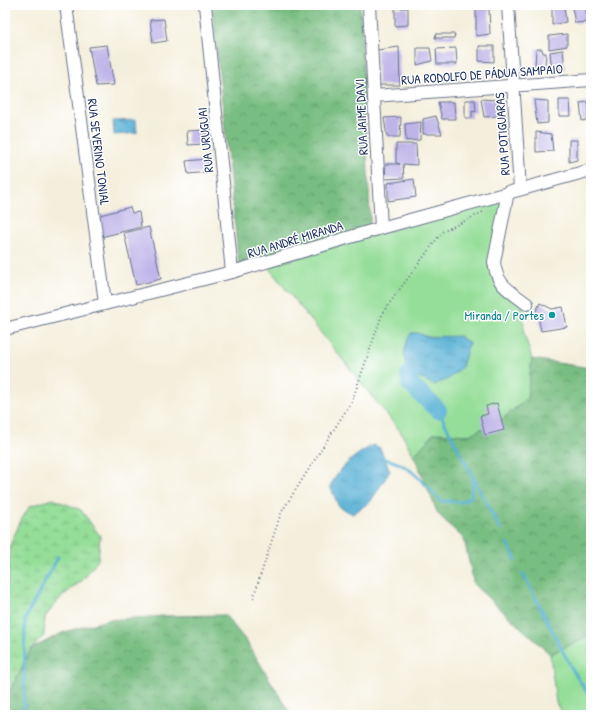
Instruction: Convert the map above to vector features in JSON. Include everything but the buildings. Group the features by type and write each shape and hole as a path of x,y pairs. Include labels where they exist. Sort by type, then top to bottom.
{"street":[{"name":"RUA SEVERINO TONIAL","path":"66,5 105,303"},
{"name":"RUA URUGUAI","path":"205,5 232,272"},
{"name":"RUA JAIME DAVI","path":"369,5 381,228"},
{"name":"RUA POTIGUARAS","path":"508,5 520,189"},
{"name":"RUA RODOLFO DE PÁDUA SAMPAIO","path":"374,96 513,84 591,80"},
{"name":"RUA ANDRÉ MIRANDA","path":"5,329 232,272 381,228 507,196 520,189 591,170"},
{"path":"507,196 494,262 495,273 500,284 527,304"}],"path":[{"path":"253,598 281,513 352,401 383,312 442,232 507,196"}],"green space":[{"path":"212,5 360,5 371,235 240,275"},
{"path":"504,196 490,253 496,286 523,305 524,333 532,359 527,399 501,420 469,435 434,433 414,456 400,431 268,267"},
{"path":"532,359 584,367 591,370 591,635 550,654 474,585 464,539 438,514 414,456 434,433 469,435 501,420 527,399"},
{"path":"53,499 81,510 100,536 98,560 83,580 61,597 45,617 44,636 31,649 7,696 6,594 11,543 21,520 30,506"},
{"path":"225,615 247,642 291,715 5,715 7,696 31,649 64,632 108,620 164,616"},
{"path":"591,635 591,715 563,715 556,703 550,654"}],"water":[{"path":"136,120 137,133 114,135 113,121"},
{"path":"411,333 417,333 428,337 459,336 469,343 462,367 448,379 434,385 411,373 409,375 405,364 404,354 406,344"},
{"path":"373,445 380,448 390,471 371,501 353,514 339,507 330,486 348,462"}],"waterway":[{"path":"409,375 410,384 438,410"},
{"path":"438,410 500,529"},
{"path":"384,459 393,461 409,469 441,501 461,502 471,497 473,477"},
{"path":"507,543 516,560"},
{"path":"24,715 25,619 58,557"},
{"path":"523,574 571,667 591,699"}],"place":[{"name":"Miranda / Portes","path":"552,315"}]}
